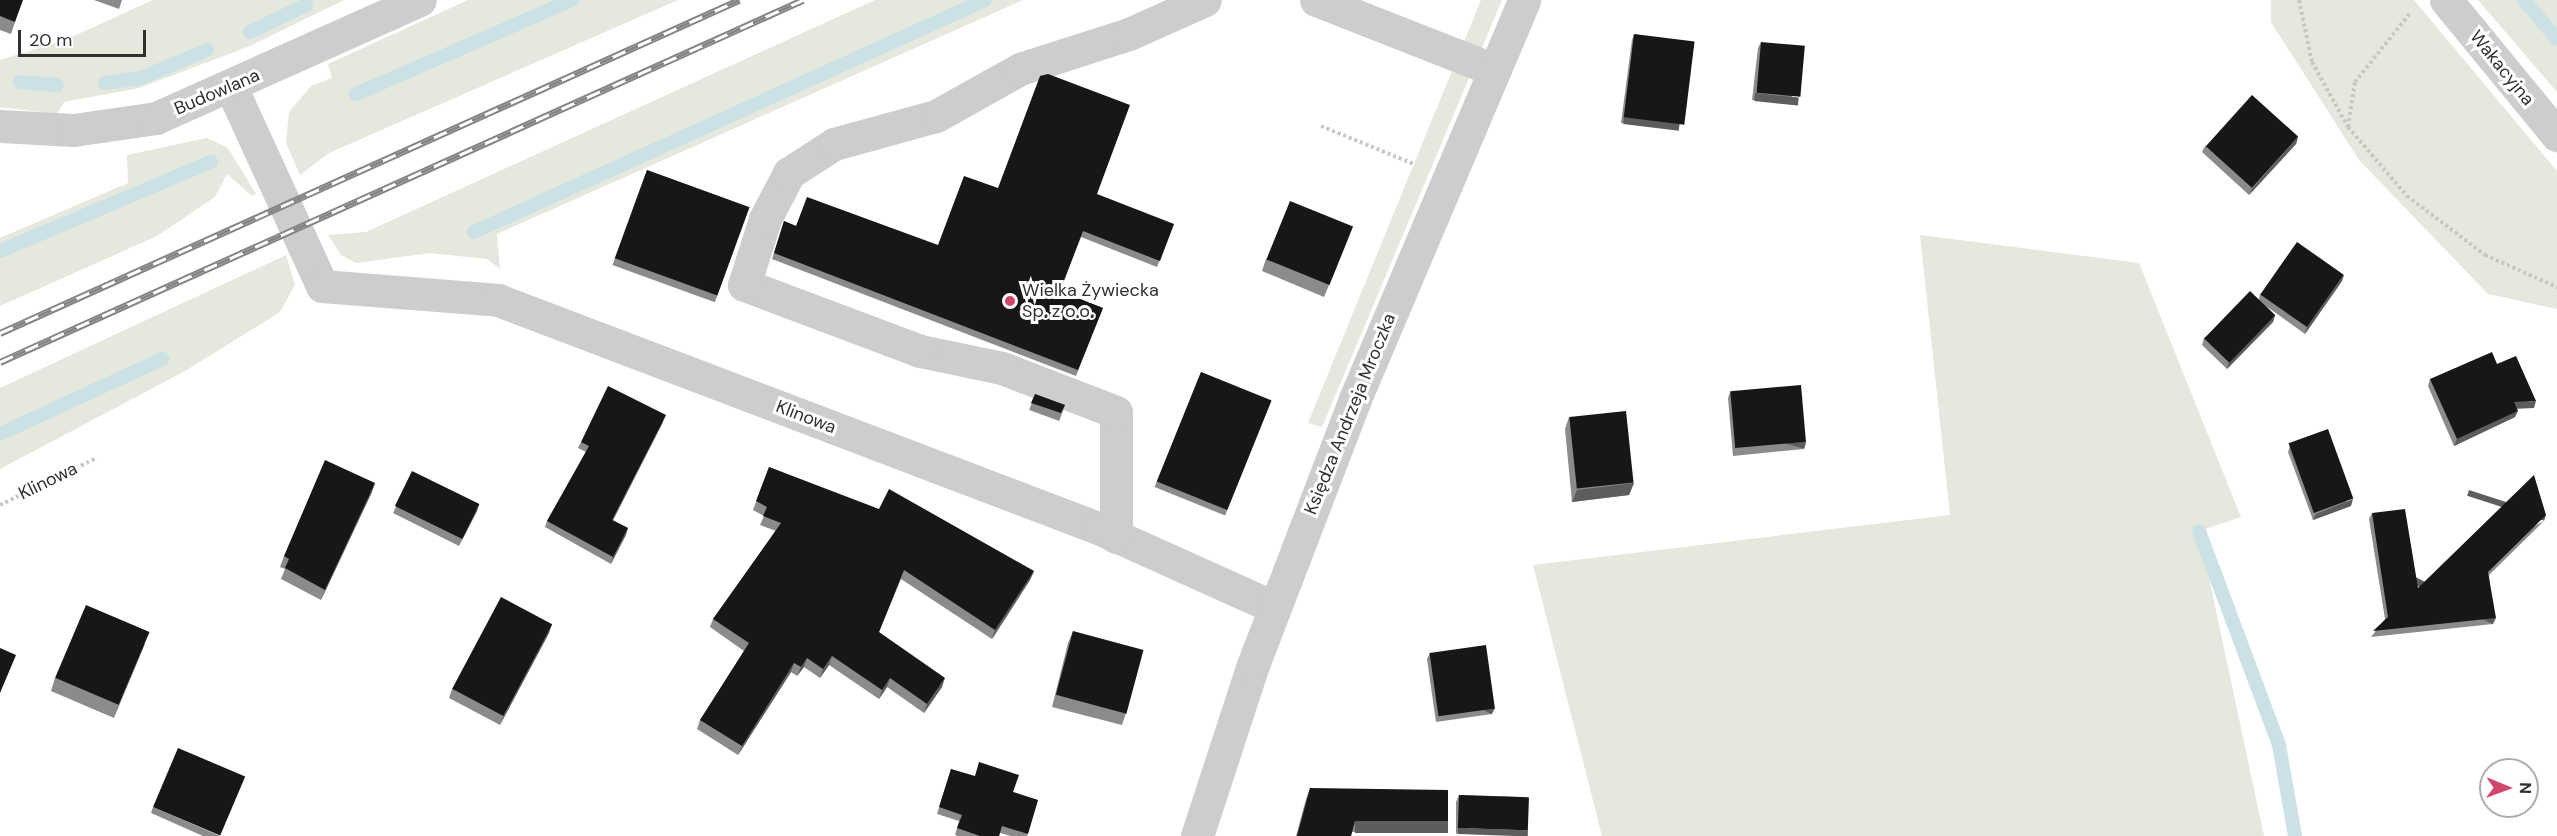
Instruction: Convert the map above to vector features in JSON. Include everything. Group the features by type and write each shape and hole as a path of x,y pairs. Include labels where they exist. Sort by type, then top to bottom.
{"street":[{"name":"Budowlana","path":"0,126 74,130 156,118 231,87 420,0"},
{"path":"1116,537 1116,412 1002,368 920,351 744,285 765,219 789,173 834,144 936,116 1020,69 1130,34 1205,0"},
{"path":"1316,0 1494,70"},
{"name":"Księdza Andrzeja Mroczka","path":"1197,836 1274,607 1446,176 1524,0"},
{"name":"Wakacyjna","path":"2446,0 2557,135"},
{"name":"Klinowa","path":"231,87 322,286 498,300 1116,537 1274,607"}],"path":[{"path":"2299,0 2312,62 2348,127 2407,196 2485,255 2557,287"},
{"path":"2348,127 2355,82 2413,8"},
{"path":"1321,126 1446,176"},
{"name":"Klinowa","path":"0,505 97,458"}],"shaded area":[{"path":"153,0 344,0 250,46 139,88 64,102 57,114 0,107 0,60 65,40"},
{"path":"468,0 678,0 329,153 300,175 286,143 289,112 311,86 332,78 328,64"},
{"path":"875,0 1023,0 497,234 500,269 487,259 430,253 356,263 341,255 328,235 366,232"},
{"path":"1481,0 1502,0 1322,427 1308,423"},
{"path":"2271,0 2414,0 2557,171 2557,309 2488,294 2359,160 2271,22"},
{"path":"2478,0 2557,0 2557,92"},
{"path":"207,138 228,148 256,194 252,196 227,174 215,197 157,236 0,306 0,238 128,183 127,155"},
{"path":"1920,235 2139,263 2241,517 2199,531 2264,836 1602,836 1533,565 1950,515"},
{"path":"286,255 295,285 280,312 185,371 0,469 0,388"}],"building":[{"path":"0,0 23,0 15,22 0,16"},
{"path":"1634,34 1695,41 1684,125 1624,117"},
{"path":"1761,42 1805,46 1800,97 1757,93"},
{"path":"1048,74 1130,105 1097,194 1174,224 1160,261 1083,231 1060,291 1103,308 1078,370 774,253 784,221 796,226 807,197 938,245 964,176 998,188 1040,76"},
{"path":"2252,95 2298,136 2252,188 2206,146"},
{"path":"647,170 749,207 717,296 615,258"},
{"path":"1290,201 1353,226 1329,285 1266,259"},
{"path":"2297,242 2344,275 2307,327 2260,294"},
{"path":"2250,291 2275,315 2229,363 2204,338"},
{"path":"2492,352 2497,364 2516,356 2536,401 2514,402 2518,411 2457,439 2430,379"},
{"path":"1201,372 1271,400 1227,510 1157,481"},
{"path":"1801,385 1806,442 1735,448 1730,391"},
{"path":"608,386 666,415 612,520 628,528 613,557 547,521 589,446 581,442"},
{"path":"1035,394 1065,405 1061,413 1031,403"},
{"path":"1626,411 1634,483 1577,489 1569,417"},
{"path":"2328,429 2353,499 2314,513 2289,443"},
{"path":"325,460 375,483 325,590 285,568 289,559 284,556"},
{"path":"769,467 879,509 889,489 1034,571 995,630 904,570 879,632 945,678 927,704 890,678 882,690 832,656 823,669 807,658 801,667 794,663 742,746 700,720 749,643 713,619 781,523 763,516 767,507 756,501"},
{"path":"412,471 479,504 462,539 395,506"},
{"path":"2534,475 2546,515 2488,572 2496,618 2373,631 2388,617 2372,513 2405,509 2418,588"},
{"path":"501,597 552,624 503,716 452,689"},
{"path":"86,605 150,632 119,705 55,678"},
{"path":"1073,631 1144,650 1126,714 1056,695"},
{"path":"1486,645 1495,708 1438,716 1430,653"},
{"path":"0,648 16,655 0,693"},
{"path":"178,748 245,777 220,835 153,807"},
{"path":"979,762 1019,775 1013,792 1038,800 1028,834 1002,826 999,836 980,836 957,828 962,815 939,807 951,769 975,776"},
{"path":"1310,788 1448,790 1448,821 1355,821 1351,836 1297,836"},
{"path":"1459,795 1529,797 1528,830 1458,828"}],"waterway":[{"path":"356,94 572,0"},
{"path":"474,232 985,0"},
{"path":"2524,0 2557,39"},
{"path":"250,32 306,5"},
{"path":"105,83 141,78 207,50"},
{"path":"20,82 57,85"},
{"path":"0,251 211,162"},
{"path":"0,434 162,359"},
{"path":"2199,531 2279,745 2295,836"}],"railway":[{"path":"0,333 739,0"},
{"path":"0,362 803,0"}],"place":[{"name":"Wielka Żywiecka Sp. z o.o.","path":"1010,301"}]}
